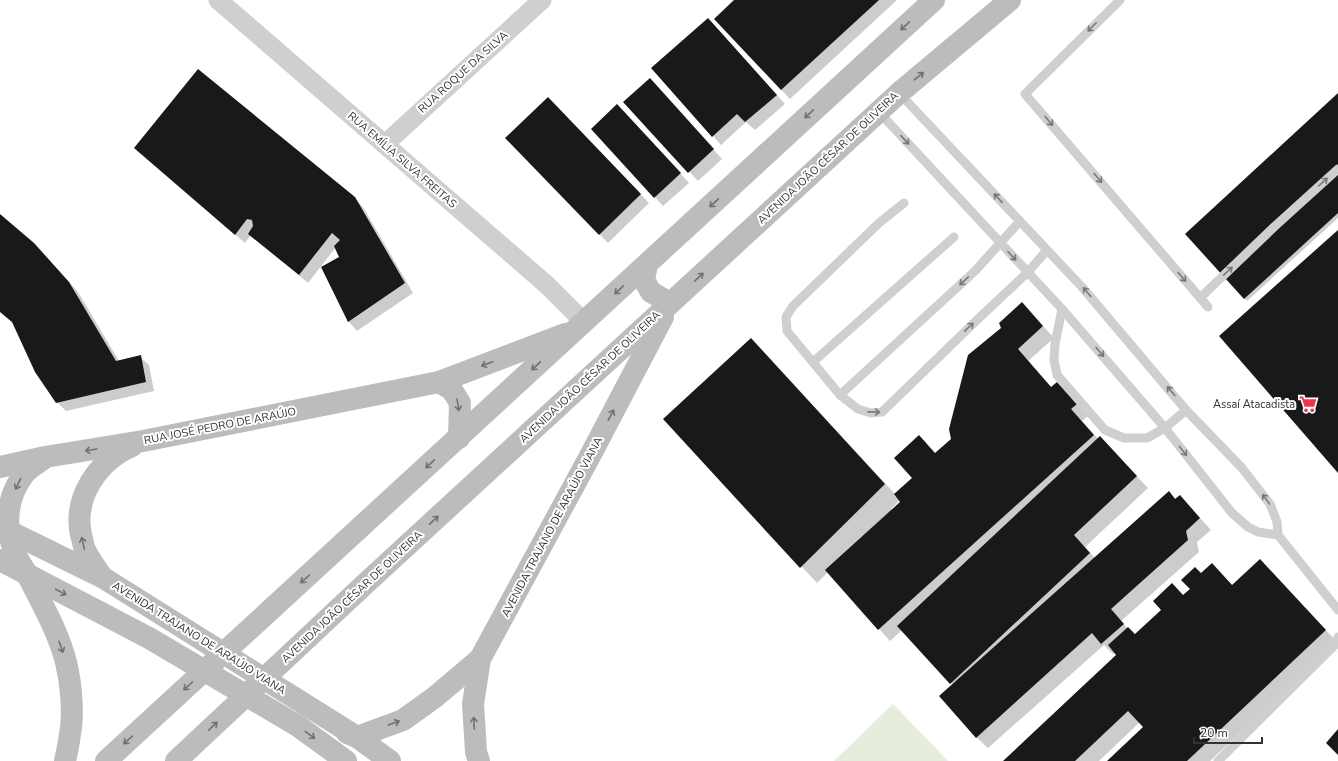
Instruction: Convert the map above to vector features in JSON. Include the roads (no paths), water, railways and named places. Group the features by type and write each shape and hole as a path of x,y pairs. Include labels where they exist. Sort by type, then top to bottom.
{"street":[{"name":"RUA EMÍLIA SILVA FREITAS","path":"218,0 547,285 580,326"},
{"name":"RUA ROQUE DA SILVA","path":"385,144 542,0"},
{"path":"106,761 934,0"},
{"name":"AVENIDA JOÃO CÉSAR DE OLIVEIRA","path":"180,757 365,584 878,111 1010,0"},
{"path":"647,264 644,280 651,292 670,303"},
{"name":"AVENIDA TRAJANO DE ARAÚJO VIANA","path":"479,761 476,752 473,704 480,659 590,456 670,303"},
{"name":"RUA JOSÉ PEDRO DE ARAÚJO","path":"0,468 45,457 143,441 439,382 580,326"},
{"path":"439,382 452,390 460,403 458,438"},
{"path":"102,577 85,550 80,528 80,506 87,487 98,470 112,458 143,441"},
{"path":"45,457 22,476 13,493 4,529 49,617 66,662 70,687 71,733 65,761"},
{"name":"AVENIDA TRAJANO DE ARAÚJO VIANA","path":"4,529 102,577 357,737 390,761"},
{"name":"AVENIDA TRAJANO DE ARAÚJO VIANA","path":"0,560 149,638 298,726 346,761"},
{"path":"229,686 357,737 403,720 435,697 480,659"}],"lane":[{"path":"1120,0 1025,94 1208,307"},
{"path":"899,93 1082,287 1186,410 1242,468 1270,504 1277,522 1278,535 1338,610"},
{"path":"878,111 1062,309 1166,428 1232,513 1248,527 1258,532 1278,535"},
{"path":"1200,298 1274,227 1338,169"},
{"path":"904,203 879,223 793,306 786,317 786,331 840,395 858,410 871,413 882,412 1028,272 1047,250"},
{"path":"840,395 975,271 1020,221"},
{"path":"812,362 954,237"},
{"path":"1062,309 1055,344 1054,360 1057,375 1105,430 1124,438 1147,438 1166,428 1186,410"},
{"path":"1218,761 1335,645 1338,637"}],"place":[{"name":"Assaí Atacadista","path":"1308,404"}]}
